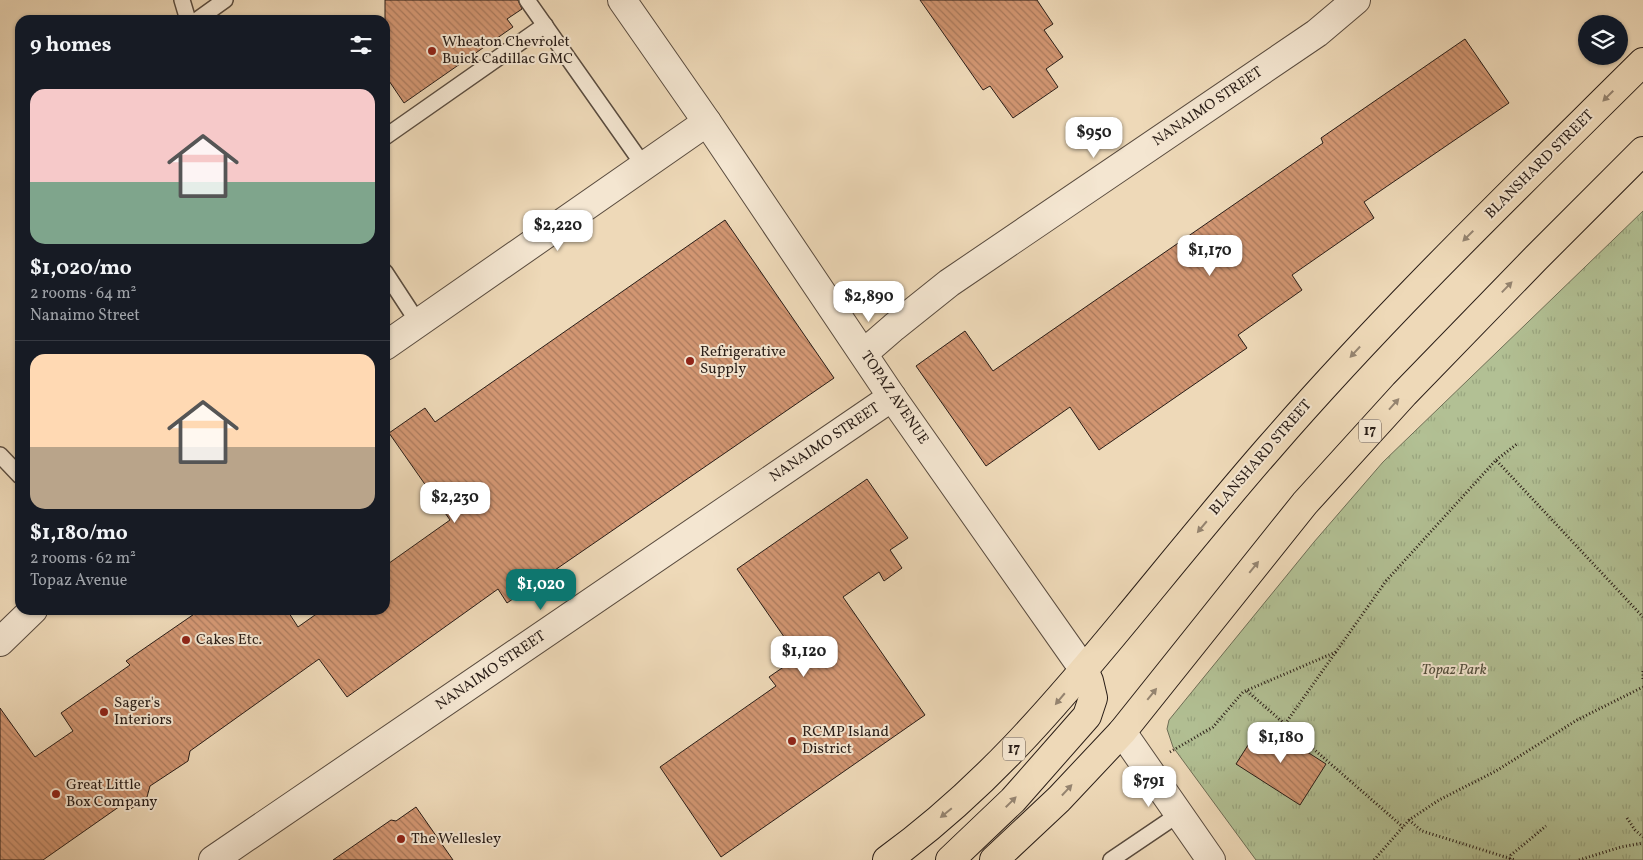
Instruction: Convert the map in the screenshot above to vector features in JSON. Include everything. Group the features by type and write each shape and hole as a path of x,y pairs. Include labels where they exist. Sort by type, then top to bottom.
{"main road":[{"name":"BLANSHARD STREET","path":"887,860 955,806 1003,760 1055,705 1228,496 1314,396 1412,292 1643,62"},
{"name":"17","path":"994,860 1059,799 1122,732 1312,495 1404,394 1643,151"},
{"path":"950,860 1014,800 1088,716 1093,698 1084,670"}],"street":[{"name":"TOPAZ AVENUE","path":"622,0 707,122 892,397 1084,670"},
{"name":"NANAIMO STREET","path":"864,353 949,283 1317,33 1356,0"},
{"path":"390,343 707,122"},
{"name":"NANAIMO STREET","path":"213,860 892,397"},
{"path":"0,642 28,615"},
{"path":"1122,732 1211,860"}],"lane":[{"path":"182,0 186,15"},
{"path":"203,15 225,0"},
{"path":"528,0 644,166"},
{"path":"390,134 545,25"},
{"path":"390,280 419,324"},
{"path":"0,455 15,471"},
{"path":"1111,860 1179,814"}],"path":[{"path":"1285,724 1386,580 1496,460 1517,444"},
{"path":"1496,460 1643,617"},
{"path":"1147,768 1171,751 1213,727 1243,692 1337,651"},
{"path":"1643,671 1643,680"},
{"path":"1374,860 1409,820 1439,800 1496,771 1577,720 1643,687"},
{"path":"1247,691 1403,827"},
{"path":"1627,818 1643,836"},
{"path":"1409,820 1422,830 1515,860"},
{"path":"1510,859 1511,855 1546,826"},
{"path":"1579,860 1621,847 1643,843"}],"green space":[{"name":"Topaz Park","path":"1643,211 1643,860 1256,860 1173,747 1167,729 1169,720 1314,542 1383,462"}],"building":[{"name":"Wheaton Chevrolet Buick Cadillac GMC","path":"385,0 518,0 522,9 507,19 513,27 404,103 390,82 390,15 385,15"},
{"path":"920,0 1037,0 1053,24 1044,30 1063,57 1046,69 1058,87 1013,118 990,86 983,90"},
{"path":"1465,39 1509,103 1364,202 1374,218 1292,275 1302,290 1238,335 1247,348 1099,450 1070,407 986,466 916,366 965,331 993,371 1323,143 1321,138"},
{"path":"725,220 834,378 507,603 498,589 347,697 319,659 190,751 188,761 150,786 147,797 128,811 123,804 43,860 0,860 0,708 35,757 73,731 61,713 130,665 126,661 193,615 290,615 298,627 315,615 390,615 390,562 450,520 390,432 425,408 435,422"},
{"name":"RCMP Island District","path":"867,479 908,538 890,550 902,568 884,581 879,572 843,597 925,715 721,857 660,767 776,686 769,677 798,657 737,569"},
{"path":"1262,723 1326,764 1300,805 1236,764"},
{"name":"The Wellesley","path":"416,807 453,860 333,860 391,820 396,821"}],"place":[{"name":"Wheaton Chevrolet Buick Cadillac GMC","path":"432,51"},
{"name":"Refrigerative Supply","path":"690,361"},
{"name":"Cakes Etc.","path":"186,640"},
{"name":"Sager's Interiors","path":"104,712"},
{"name":"RCMP Island District","path":"792,741"},
{"name":"Great Little Box Company","path":"56,794"},
{"name":"The Wellesley","path":"401,839"}]}
